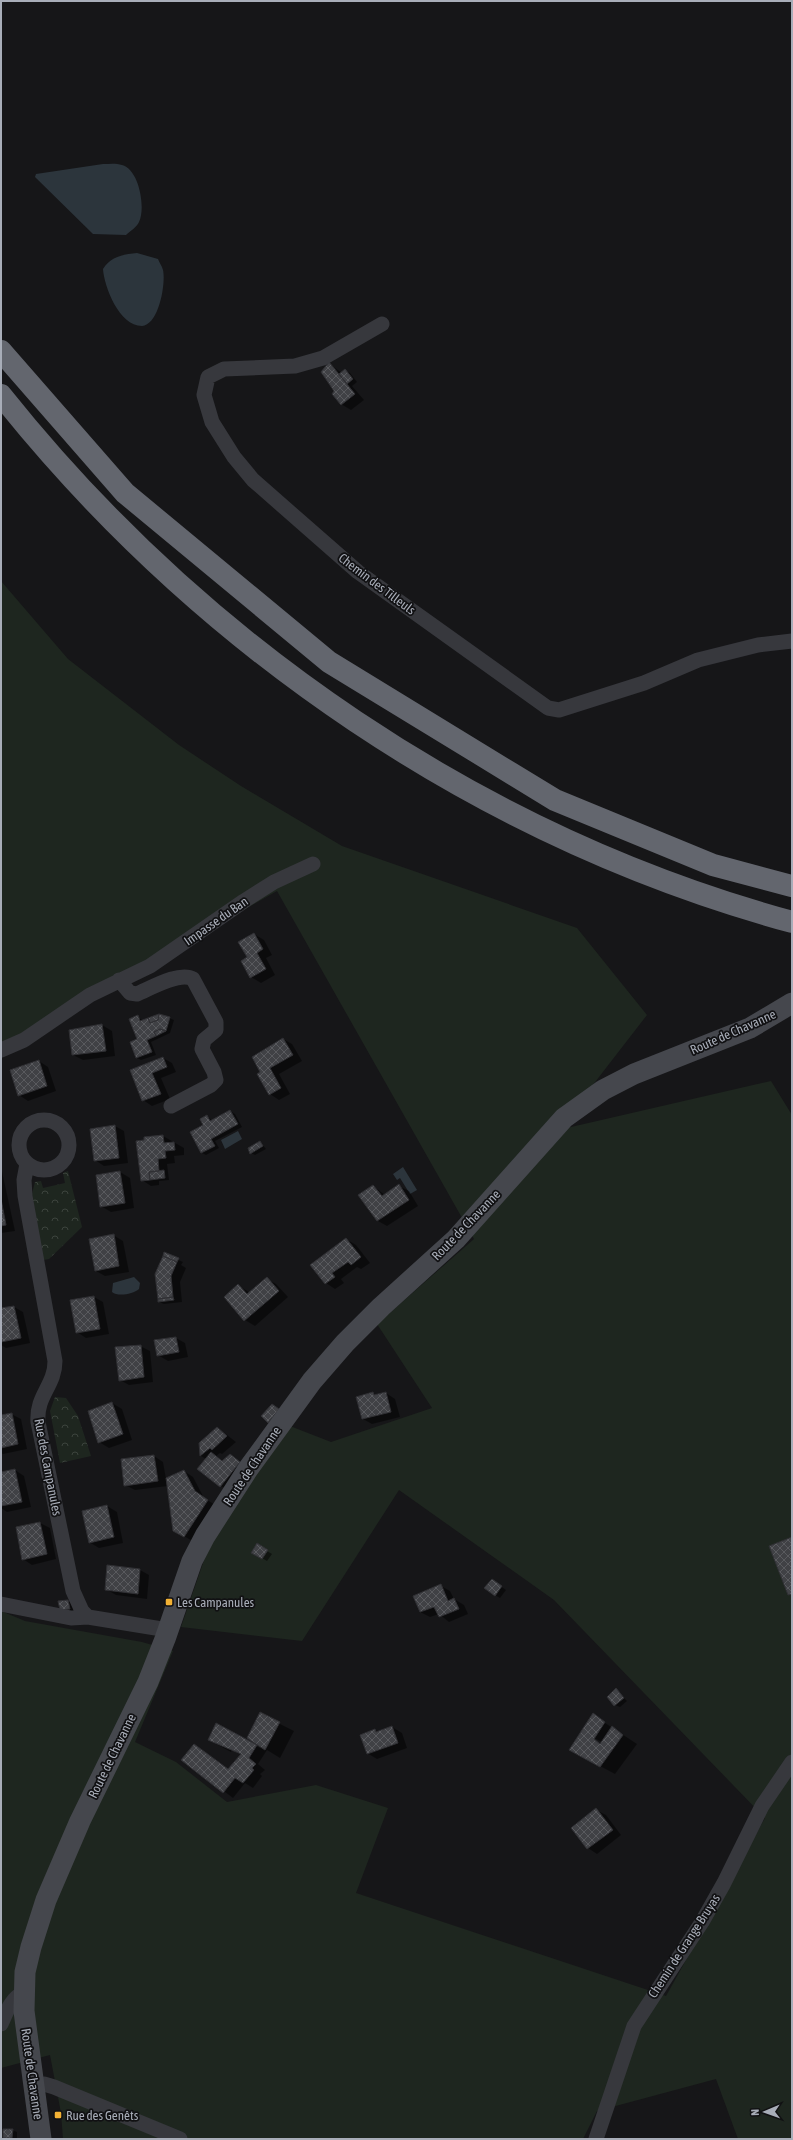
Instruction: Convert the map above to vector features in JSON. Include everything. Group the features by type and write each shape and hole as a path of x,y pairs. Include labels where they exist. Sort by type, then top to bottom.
{"highway":[{"path":"1,351 124,493 328,662 555,800 713,865 792,886"},
{"path":"1,395 72,477 120,526 199,601 248,643 299,682 363,727 479,798 538,828 644,873 706,895 792,922"}],"main road":[{"name":"Route de Chavanne","path":"41,2139 26,2028 24,1993 25,1972 31,1947 46,1900 80,1821 148,1682 192,1562 205,1536 248,1469 312,1381 345,1343 381,1307 456,1240 564,1118 603,1090 634,1074 750,1028 792,1003"}],"street":[{"name":"Chemin des Tilleuls","path":"382,324 323,358 295,366 224,369 208,377 204,395 212,422 234,457 253,480 358,572 548,708 559,710 644,684 698,660 758,645 792,641"},
{"name":"Impasse du Ban","path":"1,1050 24,1040 90,995 150,966 274,882 314,864"},
{"path":"119,980 124,988 130,993 137,994 179,976 187,976 193,979 216,1022 216,1030 204,1040 202,1049 214,1072 216,1080 211,1085 171,1106"},
{"name":"Rue des Campanules","path":"27,1164 24,1180 25,1196 55,1361 55,1371 52,1380 38,1405 38,1422 74,1591 82,1611 88,1617"},
{"path":"1,1604 71,1618 88,1617 168,1630"},
{"name":"Chemin de Grange Bruyas","path":"596,2139 634,2026 702,1922 762,1806 792,1762"},
{"path":"1,2024 12,2002 16,1997 24,1993"},
{"path":"35,2086 48,2085 180,2139"}],"green space":[{"path":"1,581 68,659 179,745 241,786 342,846 577,928 647,1015 558,1130 771,1081 792,1115 792,2139 738,2139 716,2079 597,2111 583,2139 63,2139 61,2113 50,2055 1,2068 1,1611 25,1621 142,1642 173,1651 135,1742 176,1762 227,1802 316,1785 388,1808 356,1893 666,1996 765,1818 554,1600 399,1490 302,1641 181,1627 212,1537 290,1426 331,1442 432,1408 377,1324 474,1239 277,891 16,1039 1,1042"},
{"path":"68,1171 82,1227 49,1259 43,1260 32,1194 35,1182 41,1181 43,1188 65,1183 63,1173"},
{"path":"55,1397 66,1398 78,1416 91,1456 60,1463 50,1411"}],"shaded area":[{"path":"103,164 117,164 128,168 137,181 140,190 142,208 141,216 137,226 126,235 93,234 35,177 36,174"},
{"path":"137,253 158,259 163,269 164,276 162,293 157,311 153,319 148,324 142,326 134,324 126,319 114,304 106,285 103,269 113,259 127,254"},
{"path":"238,1131 242,1139 225,1149 221,1140"},
{"path":"403,1167 417,1190 410,1194 400,1178 397,1180 393,1174"},
{"path":"134,1277 140,1283 139,1289 126,1294 115,1294 112,1292 113,1283"}],"building":[{"path":"329,362 355,394 341,405 332,394 334,391 321,372"},
{"path":"345,369 353,379 347,384 339,374"},
{"path":"254,933 263,949 257,953 266,969 250,978 241,961 247,957 238,942"},
{"path":"159,1014 170,1017 166,1031 160,1029 154,1032 156,1036 147,1040 152,1052 136,1058 130,1042 137,1039 129,1019 138,1015 140,1021 148,1018 150,1023 158,1020"},
{"path":"159,1014 158,1020 150,1023 148,1018"},
{"path":"102,1024 106,1051 72,1055 69,1030"},
{"path":"160,1029 166,1031 156,1036 154,1032"},
{"path":"283,1038 293,1055 270,1068 281,1088 269,1095 257,1074 260,1072 252,1057"},
{"path":"163,1057 167,1067 152,1073 161,1094 142,1101 130,1070"},
{"path":"39,1060 47,1086 18,1096 10,1070"},
{"path":"230,1110 238,1124 211,1139 215,1146 201,1153 190,1132 203,1125 200,1119 207,1115 210,1121"},
{"path":"115,1125 119,1158 94,1161 90,1129"},
{"path":"163,1135 164,1143 174,1142 175,1150 165,1151 166,1158 158,1159 159,1171 149,1172 150,1180 141,1181 136,1141 144,1140 144,1137"},
{"path":"260,1141 263,1146 250,1154 248,1148"},
{"path":"164,1170 165,1178 150,1180 149,1172"},
{"path":"120,1171 125,1203 100,1207 96,1175"},
{"path":"399,1184 409,1200 377,1221 358,1195 373,1185 382,1196"},
{"path":"1,1199 6,1225 1,1226"},
{"path":"114,1234 119,1266 95,1271 89,1239"},
{"path":"346,1238 361,1257 351,1265 348,1262 332,1273 335,1277 325,1284 310,1265"},
{"path":"164,1252 179,1258 177,1262 163,1256"},
{"path":"163,1256 177,1262 171,1276 173,1297 158,1299 155,1274"},
{"path":"267,1277 279,1291 244,1321 224,1297 238,1284 247,1294"},
{"path":"94,1296 100,1329 76,1333 70,1300"},
{"path":"173,1297 174,1300 158,1302 158,1299"},
{"path":"14,1306 21,1338 1,1342 1,1308"},
{"path":"176,1337 179,1352 157,1356 154,1340"},
{"path":"141,1345 144,1377 119,1381 115,1347"},
{"path":"373,1392 374,1395 386,1392 391,1412 362,1419 356,1397"},
{"path":"112,1402 123,1434 98,1443 88,1411"},
{"path":"272,1404 279,1409 268,1423 261,1416"},
{"path":"12,1413 18,1444 1,1448 1,1415"},
{"path":"217,1427 227,1436 212,1450 210,1448 200,1456 199,1443"},
{"path":"211,1452 222,1461 230,1454 240,1462 220,1487 197,1469"},
{"path":"154,1455 158,1481 124,1486 121,1459"},
{"path":"15,1469 22,1502 1,1506 1,1472"},
{"path":"184,1470 195,1491 208,1500 184,1537 173,1531 166,1478"},
{"path":"107,1505 114,1537 89,1543 82,1511"},
{"path":"40,1522 47,1554 22,1560 16,1527"},
{"path":"792,1537 792,1594 788,1595 769,1546"},
{"path":"257,1543 268,1550 262,1559 251,1553"},
{"path":"107,1565 140,1569 138,1594 105,1590"},
{"path":"492,1579 502,1586 495,1596 484,1588"},
{"path":"441,1584 448,1601 454,1598 459,1609 439,1617 434,1607 420,1612 413,1596"},
{"path":"68,1600 70,1609 60,1610 58,1601"},
{"path":"616,1688 624,1698 614,1706 607,1697"},
{"path":"260,1712 280,1722 265,1750 247,1738"},
{"path":"593,1713 605,1722 594,1739 600,1744 612,1726 623,1735 600,1767 569,1750"},
{"path":"216,1723 257,1745 249,1758 256,1764 252,1768 254,1770 243,1783 235,1778 223,1793 181,1760 194,1744 228,1769 241,1754 208,1740"},
{"path":"392,1726 398,1743 367,1754 360,1735 375,1729 376,1732"},
{"path":"596,1808 613,1830 587,1849 571,1828"},
{"path":"3,2129 13,2129 12,2138 3,2138"}],"place":[{"name":"Les Campanules","path":"169,1602"},
{"name":"Rue des Genêts","path":"58,2115"}]}
